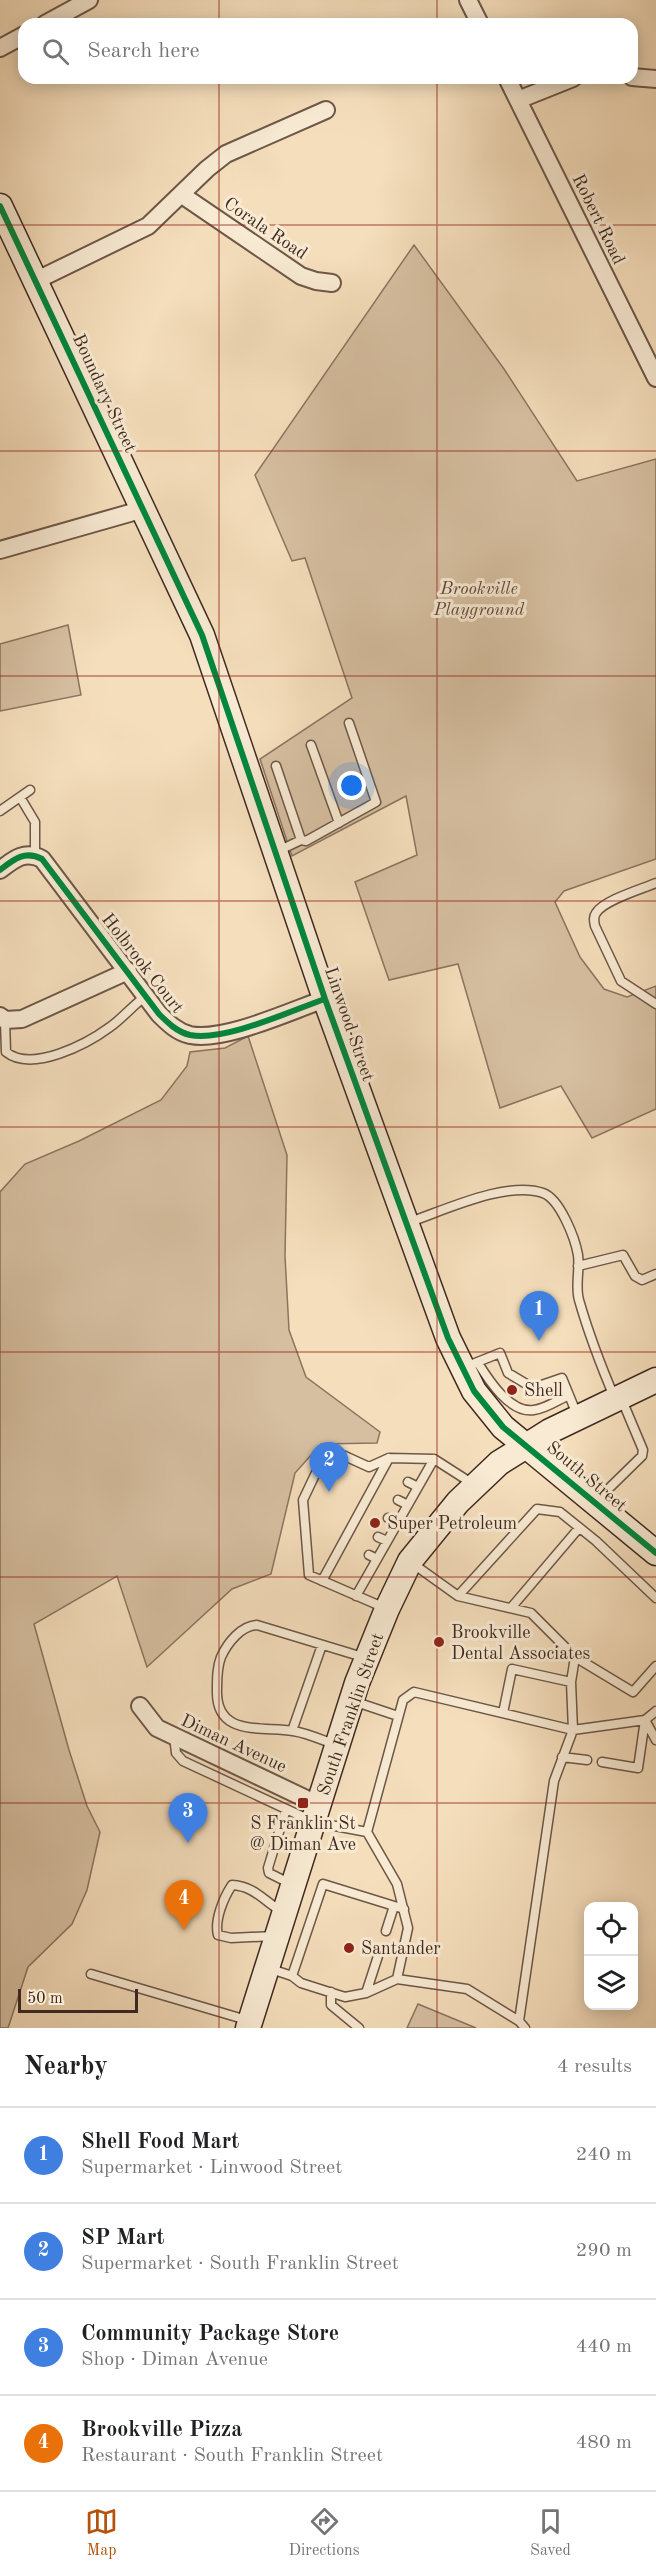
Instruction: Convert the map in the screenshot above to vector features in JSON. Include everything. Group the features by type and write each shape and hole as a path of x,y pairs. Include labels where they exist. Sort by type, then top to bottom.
{"main road":[{"name":"Boundary Street","path":"0,206 183,592"},
{"name":"Linwood Street","path":"183,592 202,635 324,999 406,1224 488,1411 503,1427 526,1445"},
{"name":"South Franklin Street","path":"249,2025 351,1701 387,1609 410,1562 458,1502 499,1463 526,1445 574,1406 618,1398 656,1380"},
{"name":"South Street","path":"526,1445 656,1553"}],"street":[{"path":"56,18 90,0"},
{"path":"468,0 477,18"},
{"path":"0,48 18,38"},
{"path":"638,78 656,79"},
{"name":"Robert Road","path":"510,84 648,344 656,378"},
{"path":"518,100 558,84"},
{"path":"35,280 148,226 207,169 226,154 326,110"},
{"name":"Corala Road","path":"182,195 301,276 332,283"},
{"path":"0,550 144,508"},
{"path":"0,870 20,856 35,855"},
{"name":"Holbrook Court","path":"35,855 49,865 159,1014 174,1028 189,1035 211,1036 324,999"},
{"name":"Holbrook Court","path":"2,1018 22,1018 128,971"},
{"name":"Diman Avenue","path":"140,1706 157,1728 316,1814"}],"lane":[{"path":"275,852 302,840 306,841 376,802 349,723"},
{"path":"311,745 339,823"},
{"path":"276,766 302,840"},
{"path":"0,811 30,790"},
{"path":"20,797 35,822 35,855"},
{"path":"656,883 605,905 597,911 593,918 594,926 621,981 656,1004"},
{"path":"2,1018 6,1052 14,1059 46,1058 91,1039 112,1026 133,1005 146,996"},
{"path":"406,1224 496,1194 525,1191 544,1193 555,1201 570,1229 578,1255 578,1295 589,1335 643,1450 642,1456 595,1502"},
{"path":"578,1266 623,1255 635,1276 642,1280 656,1274"},
{"path":"500,1353 508,1373 533,1388 562,1378 574,1406 523,1409 498,1394 470,1366 500,1353"},
{"path":"387,1609 309,1575 303,1500 322,1460 336,1452 369,1467 389,1458 434,1459 476,1485"},
{"path":"322,1581 373,1487 388,1471 389,1458"},
{"path":"356,1596 373,1557 387,1541 434,1459"},
{"path":"408,1482 418,1487"},
{"path":"373,1487 382,1491"},
{"path":"398,1500 408,1505"},
{"path":"364,1505 372,1510"},
{"path":"458,1596 537,1509 560,1512 656,1598"},
{"path":"388,1518 398,1523"},
{"path":"354,1523 362,1528"},
{"path":"512,1608 579,1528"},
{"path":"378,1537 387,1541"},
{"path":"344,1542 352,1546"},
{"path":"334,1560 342,1565"},
{"path":"410,1562 458,1596 531,1613 575,1657 633,1692 656,1666"},
{"path":"337,1745 292,1731 247,1728 229,1721 216,1697 221,1656 239,1632 248,1626 271,1629 367,1658"},
{"path":"292,1731 322,1645"},
{"path":"267,1968 292,1976 300,1983 345,1997 366,1993 397,1979 466,1989 522,2025 554,1781 573,1730 571,1682 575,1657"},
{"path":"503,1713 512,1669 571,1682"},
{"path":"367,1832 403,1700 414,1692 573,1730 645,1720 656,1711"},
{"path":"351,1701 398,1716"},
{"path":"645,1720 656,1740"},
{"path":"602,1762 639,1768 645,1720"},
{"path":"174,1737 176,1753 183,1761 286,1809 316,1814 367,1832 397,1884 399,1907 408,1928 397,1979"},
{"path":"562,1756 587,1760"},
{"path":"286,1809 268,1868 269,1873 273,1876 294,1885"},
{"path":"292,1976 323,1884 399,1907"},
{"path":"278,1936 231,1938 219,1935 216,1928 232,1885 244,1886 260,1894 270,1905 285,1913"},
{"path":"386,1931 399,1907"},
{"path":"366,1993 380,1950"},
{"path":"91,1974 249,2025"},
{"path":"331,1992 331,2005 359,2028"}],"green space":[{"name":"Brookville Playground","path":"414,245 504,369 577,481 656,459 656,859 564,891 555,902 580,957 604,989 627,997 656,986 656,1109 592,1138 561,1086 500,1108 458,964 389,980 355,882 417,855 406,796 292,856 260,759 352,698 305,558 292,561 255,475"},
{"path":"68,625 81,695 0,711 0,644"},
{"path":"248,1036 287,1155 285,1256 289,1330 306,1377 380,1432 377,1443 321,1444 295,1473 271,1574 232,1589 147,1667 117,1576 34,1624 69,1750 87,1806 100,1832 87,1890 72,1924 28,1967 8,2028 0,2028 0,1192 25,1164 79,1141 161,1100 187,1066 190,1052 225,1048"},
{"path":"418,2004 476,2028 407,2028"}],"cycle path":[{"path":"0,206 202,635 325,999 448,1338 474,1391 503,1427 656,1553"},
{"path":"0,870 20,857 30,855 42,859 159,1014 185,1034 204,1036 238,1030 325,999"}],"place":[{"name":"Shell Food Mart","path":"539,1341"},
{"name":"Shell","path":"512,1390"},
{"name":"SP Mart","path":"329,1492"},
{"name":"Super Petroleum","path":"375,1523"},
{"name":"Brookville Dental Associates","path":"439,1642"},
{"name":"S Franklin St @ Diman Ave","path":"303,1803"},
{"name":"Community Package Store","path":"188,1843"},
{"name":"Brookville Pizza","path":"184,1930"},
{"name":"Santander","path":"349,1948"}]}
